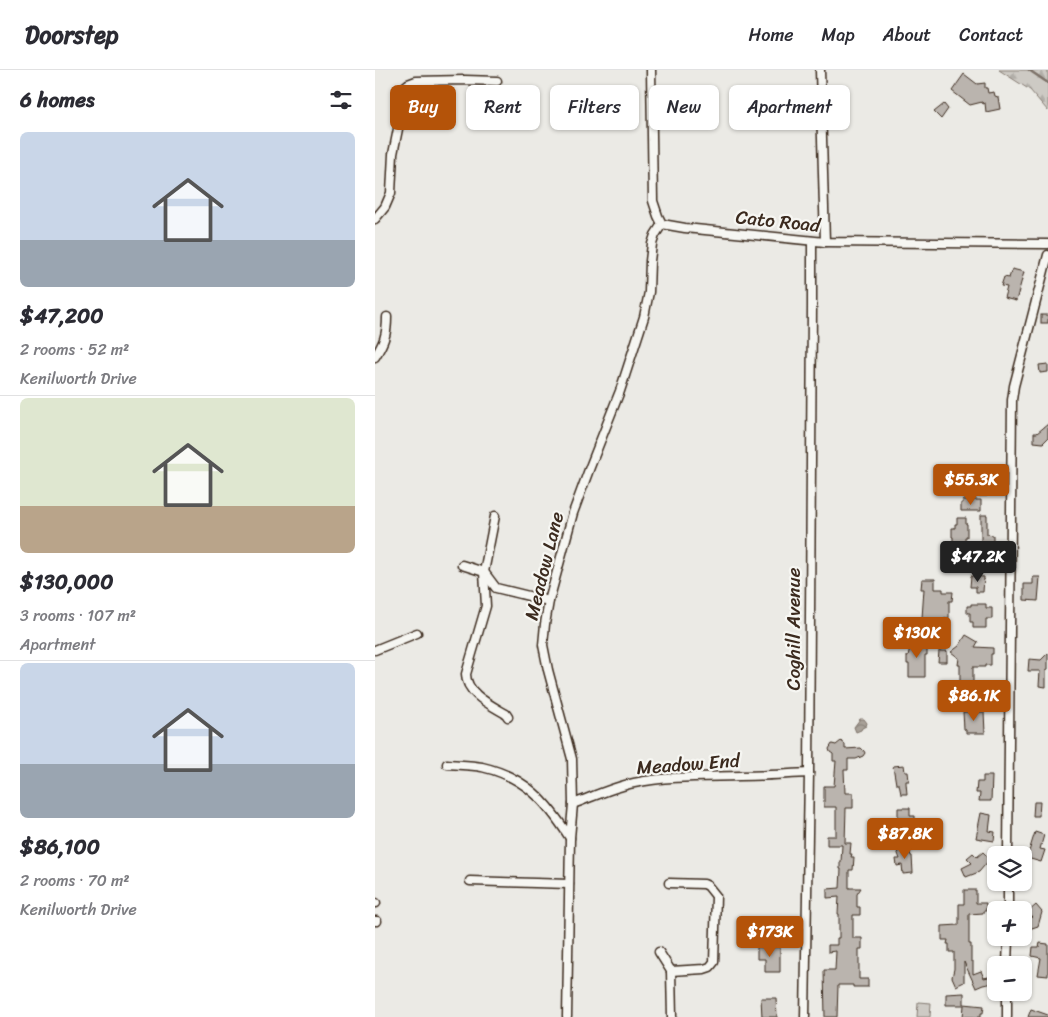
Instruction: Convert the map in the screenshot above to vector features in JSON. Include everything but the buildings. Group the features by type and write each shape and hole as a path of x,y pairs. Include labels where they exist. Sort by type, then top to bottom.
{"street":[{"path":"651,70 653,201 662,224"},
{"path":"820,70 825,242"},
{"path":"375,219 385,207 391,193 393,154 399,124 399,95 403,88 416,81 497,81"},
{"name":"Cato Road","path":"662,224 825,242 1048,244"},
{"name":"Meadow Lane","path":"567,1017 570,838 573,804 572,759 543,645 549,601 573,513 620,391 644,317 649,292 650,261 653,244 655,234 662,224"},
{"name":"Coghill Avenue","path":"805,1017 809,773 812,241"},
{"path":"1008,846 1011,406 1013,386 1048,255"},
{"path":"375,357 387,332 387,317"},
{"path":"495,516 484,572 486,606 466,674 466,682 479,697 508,717"},
{"path":"461,565 484,572 496,588 549,601"},
{"path":"375,650 417,634"},
{"path":"447,764 481,767 518,781 536,793 549,807 570,838"},
{"name":"Meadow End","path":"573,804 633,783 694,777 809,773"},
{"path":"470,882 569,884"},
{"path":"669,883 704,884 717,896 715,962 710,967 704,969 671,971"},
{"path":"659,952 671,971 672,1017"},
{"path":"1007,1001 1007,1017"}],"green space":[{"path":"999,70 1048,70 1048,111 1030,90"},
{"path":"918,1002 931,1003 930,1017 917,1017"}],"water":[{"path":"860,719 864,719 867,723 866,726 856,732 854,727"}],"waterway":[{"path":"1029,70 1048,83"}]}
